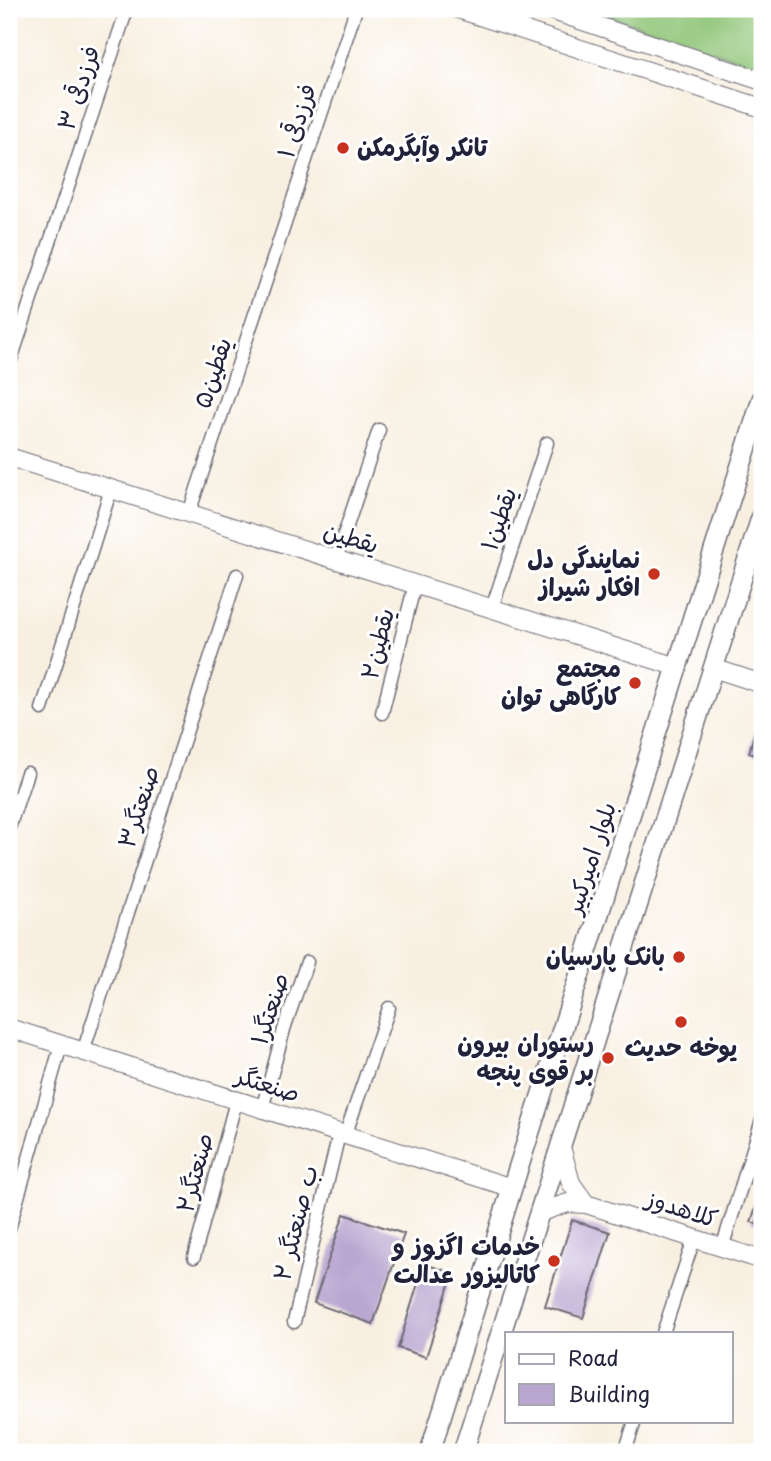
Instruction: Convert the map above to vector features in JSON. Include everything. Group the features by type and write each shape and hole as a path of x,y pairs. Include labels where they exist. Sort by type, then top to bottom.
{"main road":[{"name":"بلوار امیرکبیر","path":"430,1452 762,398"},
{"path":"463,1452 762,515"},
{"path":"450,1387 481,1398"}],"street":[{"name":"فرزدقی ۳","path":"9,366 127,9"},
{"name":"فرزدقی ۱","path":"277,246 356,9"},
{"path":"458,9 762,108"},
{"path":"547,9 762,81"},
{"name":"یقطین۵","path":"189,513 277,246"},
{"path":"336,559 379,429"},
{"name":"یقطین۱","path":"492,608 547,443"},
{"name":"یقطین","path":"9,457 678,667"},
{"path":"42,709 111,489"},
{"name":"صنعتگر۳","path":"83,1052 237,575"},
{"name":"یقطین۲","path":"382,713 415,584"},
{"path":"713,668 762,684"},
{"path":"9,828 27,773"},
{"name":"صنعتگر۱","path":"262,1109 285,1026 307,962"},
{"name":"۲ ب صنعتگر","path":"294,1322 342,1135 389,1008"},
{"name":"صنعتگر","path":"9,1028 512,1188"},
{"path":"9,1229 61,1045"},
{"name":"صنعتگر۲","path":"194,1257 236,1101"},
{"path":"722,1248 762,1119"},
{"path":"561,1147 571,1183 586,1203"},
{"name":"کلاهدوز","path":"541,1212 568,1203 586,1203 762,1260"},
{"path":"663,1332 694,1239"},
{"path":"625,1452 635,1422"}],"green space":[{"path":"589,9 762,9 762,68"}],"building":[{"path":"762,707 762,757 749,753"},
{"path":"762,1189 762,1226 751,1222"},
{"path":"344,1214 404,1234 373,1324 314,1303"},
{"path":"572,1220 610,1232 583,1318 545,1306"},
{"path":"424,1264 453,1273 426,1357 398,1348"}],"place":[{"name":"تانکر وآبگرمکن","path":"343,148"},
{"name":"نمایندگی دل افکار شیراز","path":"654,574"},
{"name":"مجتمع کارگاهی توان","path":"635,683"},
{"name":"بانک پارسیان","path":"679,957"},
{"name":"یوخه حدیث","path":"681,1022"},
{"name":"رستوران بیرون بر قوی پنجه","path":"608,1058"},
{"name":"خدمات اگزوز و کاتالیزور عدالت","path":"554,1261"}]}
